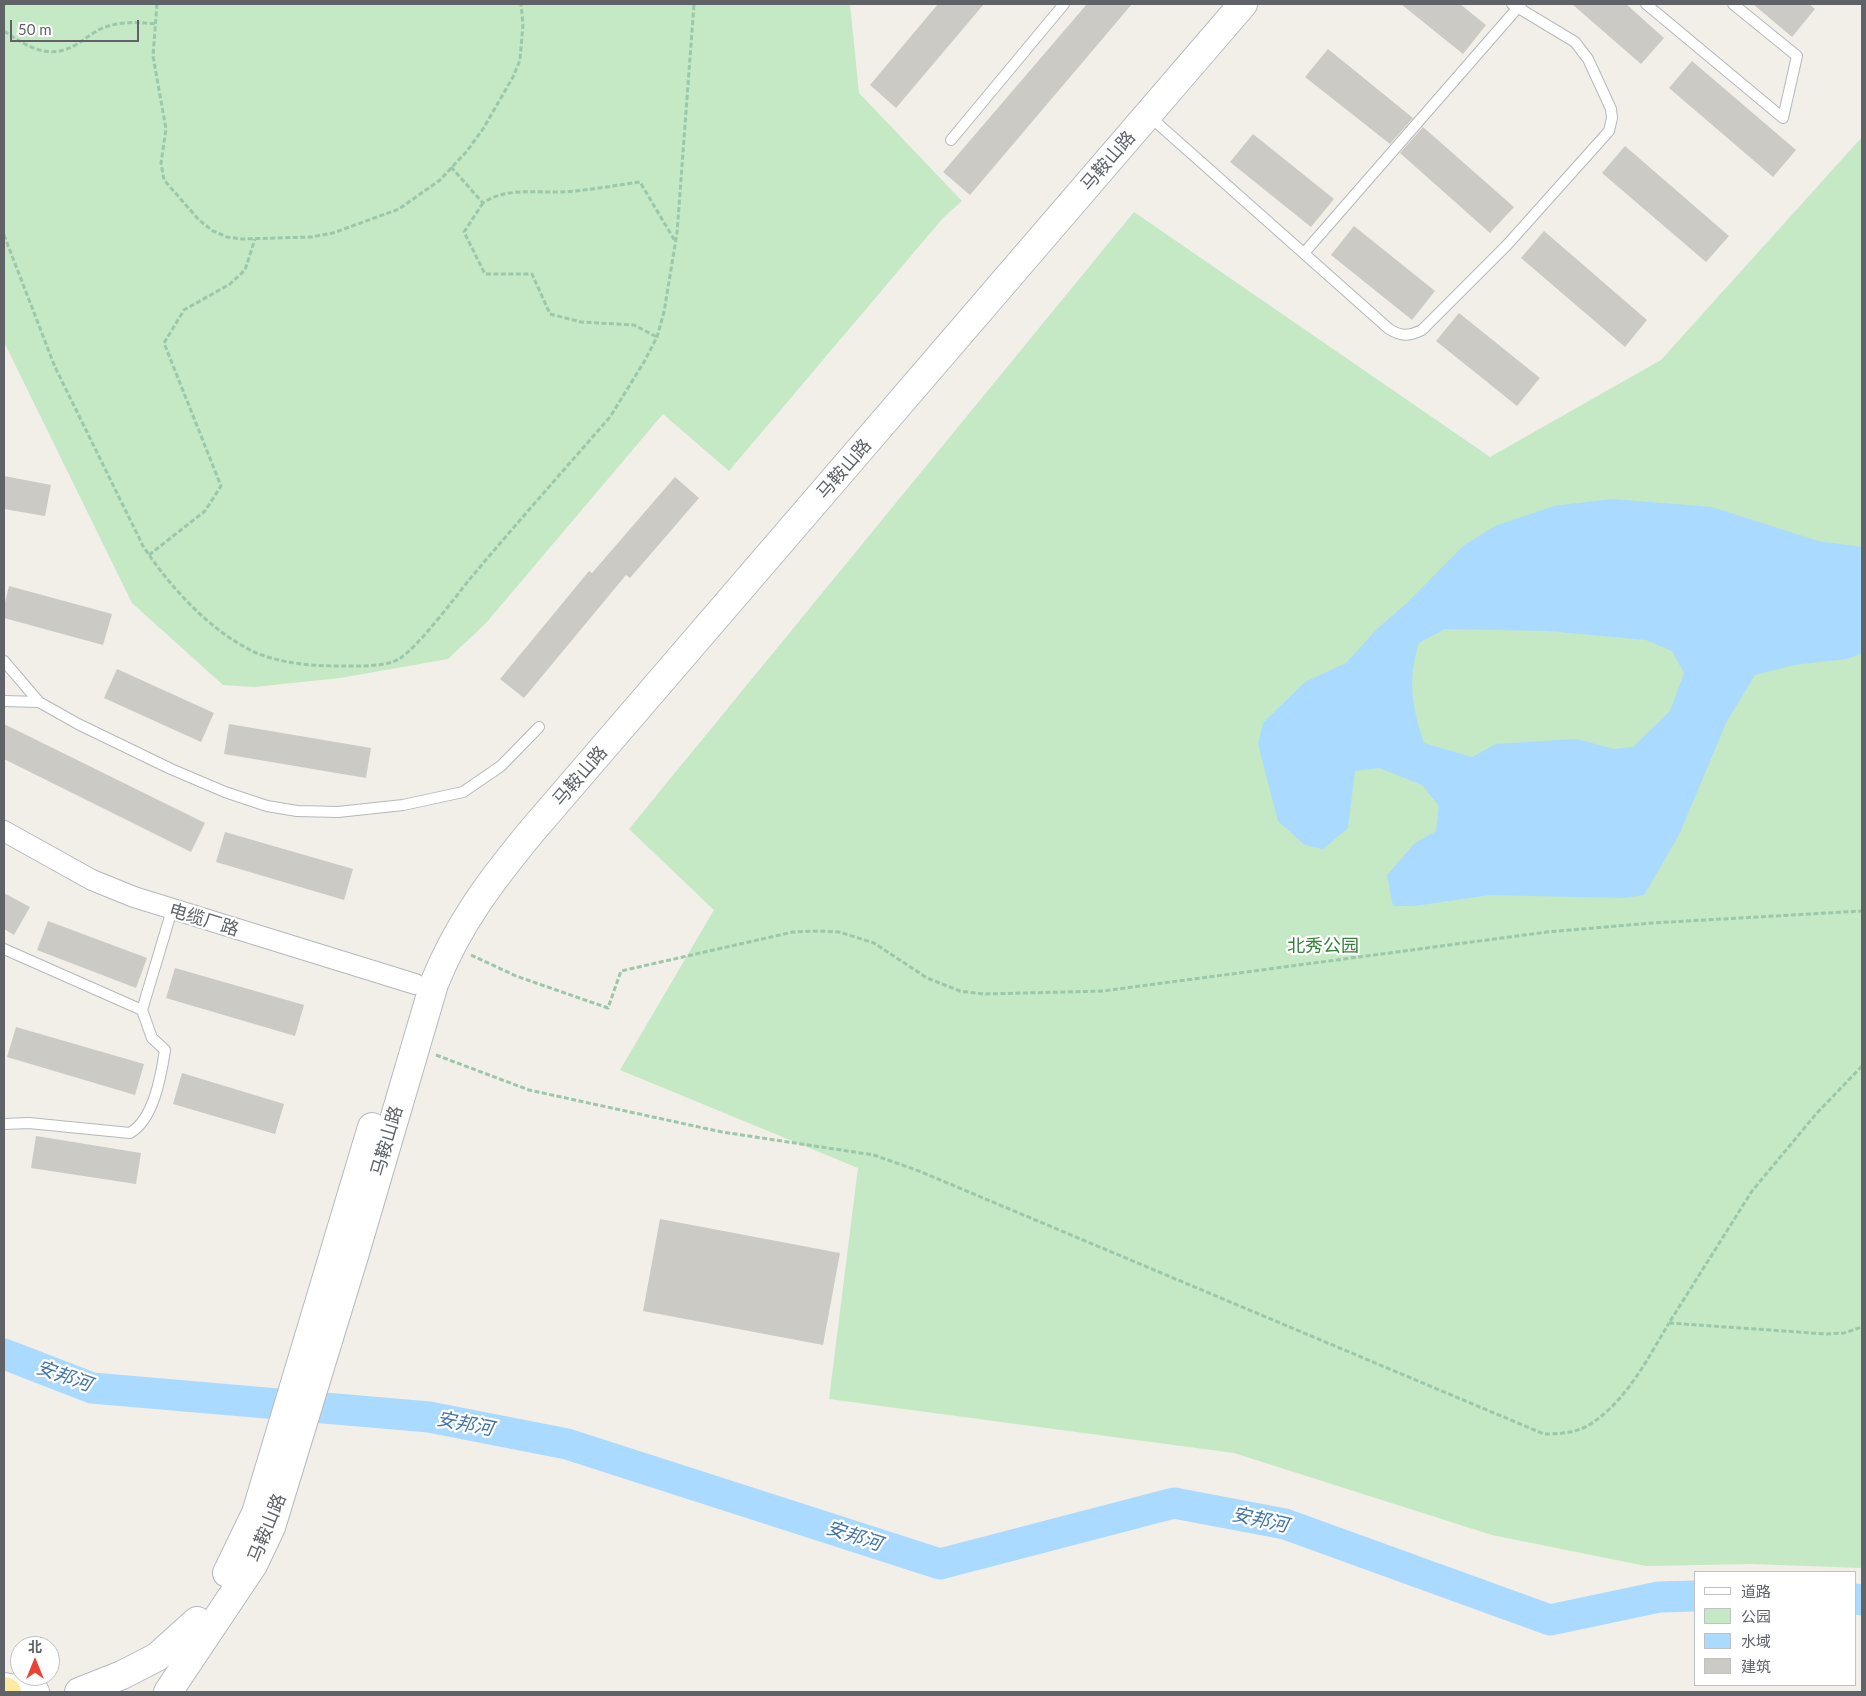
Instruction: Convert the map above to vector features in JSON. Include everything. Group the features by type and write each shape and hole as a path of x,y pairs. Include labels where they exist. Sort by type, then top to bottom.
{"main road":[{"name":"马鞍山路","path":"345,1253 415,984 449,913 487,857 1221,4"},
{"name":"马鞍山路","path":"168,1692 204,1625 282,1458 345,1253 415,1047 434,984 451,945 472,909 531,832 1243,4"},
{"name":"马鞍山路","path":"151,1692 204,1625"},
{"path":"79,1692 122,1675 157,1657 204,1625"},
{"path":"188,1692 204,1625"},
{"path":"4,1687 35,1692"}],"street":[{"name":"电缆厂路","path":"4,831 92,880 172,910 415,984"}],"lane":[{"path":"951,140 1064,4"},
{"path":"1646,4 1783,118 1797,56 1733,4"},
{"path":"1148,115 1389,329 1399,335 1410,336 1422,330 1507,245 1596,147 1609,130 1612,118 1611,109 1588,58 1575,42 1517,5 1304,253"},
{"path":"4,661 39,702 78,724 180,773 267,806 297,811 338,812 403,805 463,792 501,766 538,728"},
{"path":"4,701 39,702"},
{"path":"4,1124 29,1123 130,1132 140,1127 160,1086 165,1050 152,1038 142,1010 172,910"},
{"path":"4,949 142,1010"}],"path":[{"path":"157,4 153,56 166,129 161,163 164,180 199,220 213,231 227,237 255,239 312,237 372,221 399,209 440,180 483,128 513,77 520,60 524,24 521,4"},
{"path":"4,235 55,367 100,462 149,555 192,606 228,635 255,652 288,662 320,666 380,664 399,659 432,624 610,416 630,388 657,337 664,312 676,242 694,4"},
{"path":"4,31 27,47 42,52 59,52 76,45 101,28 114,24 135,22 156,24"},
{"path":"451,167 483,203"},
{"path":"657,337 634,325 581,322 550,314 532,274 485,274 464,232 483,203 494,195 506,193 572,192 640,182 676,242"},
{"path":"149,555 205,511 221,486 164,343 184,310 230,284 245,270 255,239"},
{"path":"451,945 516,976 608,1008 620,971 794,932 832,932 874,943 912,969 943,986 983,994 1016,994 1126,989 1547,932 1652,922 1862,911"},
{"path":"415,1047 529,1090 722,1132 874,1155 919,1171 1544,1434 1578,1430 1589,1425 1608,1410 1627,1389 1752,1191 1816,1114 1862,1066"},
{"path":"1669,1323 1827,1334 1844,1333 1862,1327"}],"green space":[{"path":"4,4 850,4 859,93 962,201 943,218 729,471 663,414 486,623 448,659 340,678 254,687 223,685 132,603 4,342"},
{"name":"北秀公园","path":"1862,137 1862,1568 1751,1564 1646,1566 1492,1535 1234,1453 829,1399 858,1168 620,1070 714,910 629,829 1134,212 1490,457 1661,360"}],"water":[{"path":"1612,499 1712,507 1818,541 1862,547 1862,653 1847,659 1794,665 1755,675 1727,721 1679,835 1644,895 1623,898 1490,895 1414,906 1393,906 1387,875 1415,843 1436,831 1439,806 1422,785 1379,768 1355,771 1348,828 1323,849 1305,845 1278,821 1258,744 1263,723 1305,682 1346,663 1377,629 1408,602 1463,546 1495,526 1554,506","holes":["1445,629 1548,631 1646,640 1672,651 1684,673 1670,711 1633,747 1614,749 1576,739 1496,744 1472,757 1424,743 1416,717 1412,693 1413,669 1419,643"]}],"building":[{"path":"938,4 984,4 896,108 870,85"},
{"path":"1087,4 1132,4 970,195 943,172"},
{"path":"1401,4 1460,4 1486,25 1463,54"},
{"path":"1572,4 1626,4 1664,38 1641,64"},
{"path":"1753,4 1809,4 1815,9 1792,37"},
{"path":"1328,49 1413,118 1390,144 1305,77"},
{"path":"1692,61 1796,150 1773,177 1669,88"},
{"path":"1423,127 1514,207 1490,233 1400,153"},
{"path":"1253,134 1334,199 1311,227 1230,162"},
{"path":"1625,146 1729,236 1706,262 1602,173"},
{"path":"1354,226 1435,291 1412,320 1331,255"},
{"path":"1544,231 1647,320 1625,347 1521,258"},
{"path":"1459,313 1540,378 1517,406 1436,341"},
{"path":"4,476 51,485 45,516 4,509"},
{"path":"675,477 699,498 630,578 626,575 524,698 500,679 589,571 592,573"},
{"path":"9,586 112,614 103,645 4,618 4,606"},
{"path":"117,669 214,713 201,742 104,698"},
{"path":"4,724 205,823 191,852 4,759"},
{"path":"229,724 371,748 366,778 224,754"},
{"path":"225,832 353,869 344,900 216,862"},
{"path":"4,893 30,907 14,935 4,929"},
{"path":"48,921 147,958 136,988 37,950"},
{"path":"175,968 304,1005 295,1036 166,998"},
{"path":"16,1027 144,1064 135,1095 7,1057"},
{"path":"182,1073 284,1104 275,1134 173,1104"},
{"path":"36,1136 141,1153 136,1184 31,1168"},
{"path":"660,1219 840,1253 823,1345 643,1311"}],"waterway":[{"name":"安邦河","path":"4,1354 92,1388 429,1417 567,1444 940,1564 1174,1503 1285,1524 1550,1620 1659,1597 1694,1596"},
{"name":"安邦河","path":"1856,1599 1862,1600"}]}
